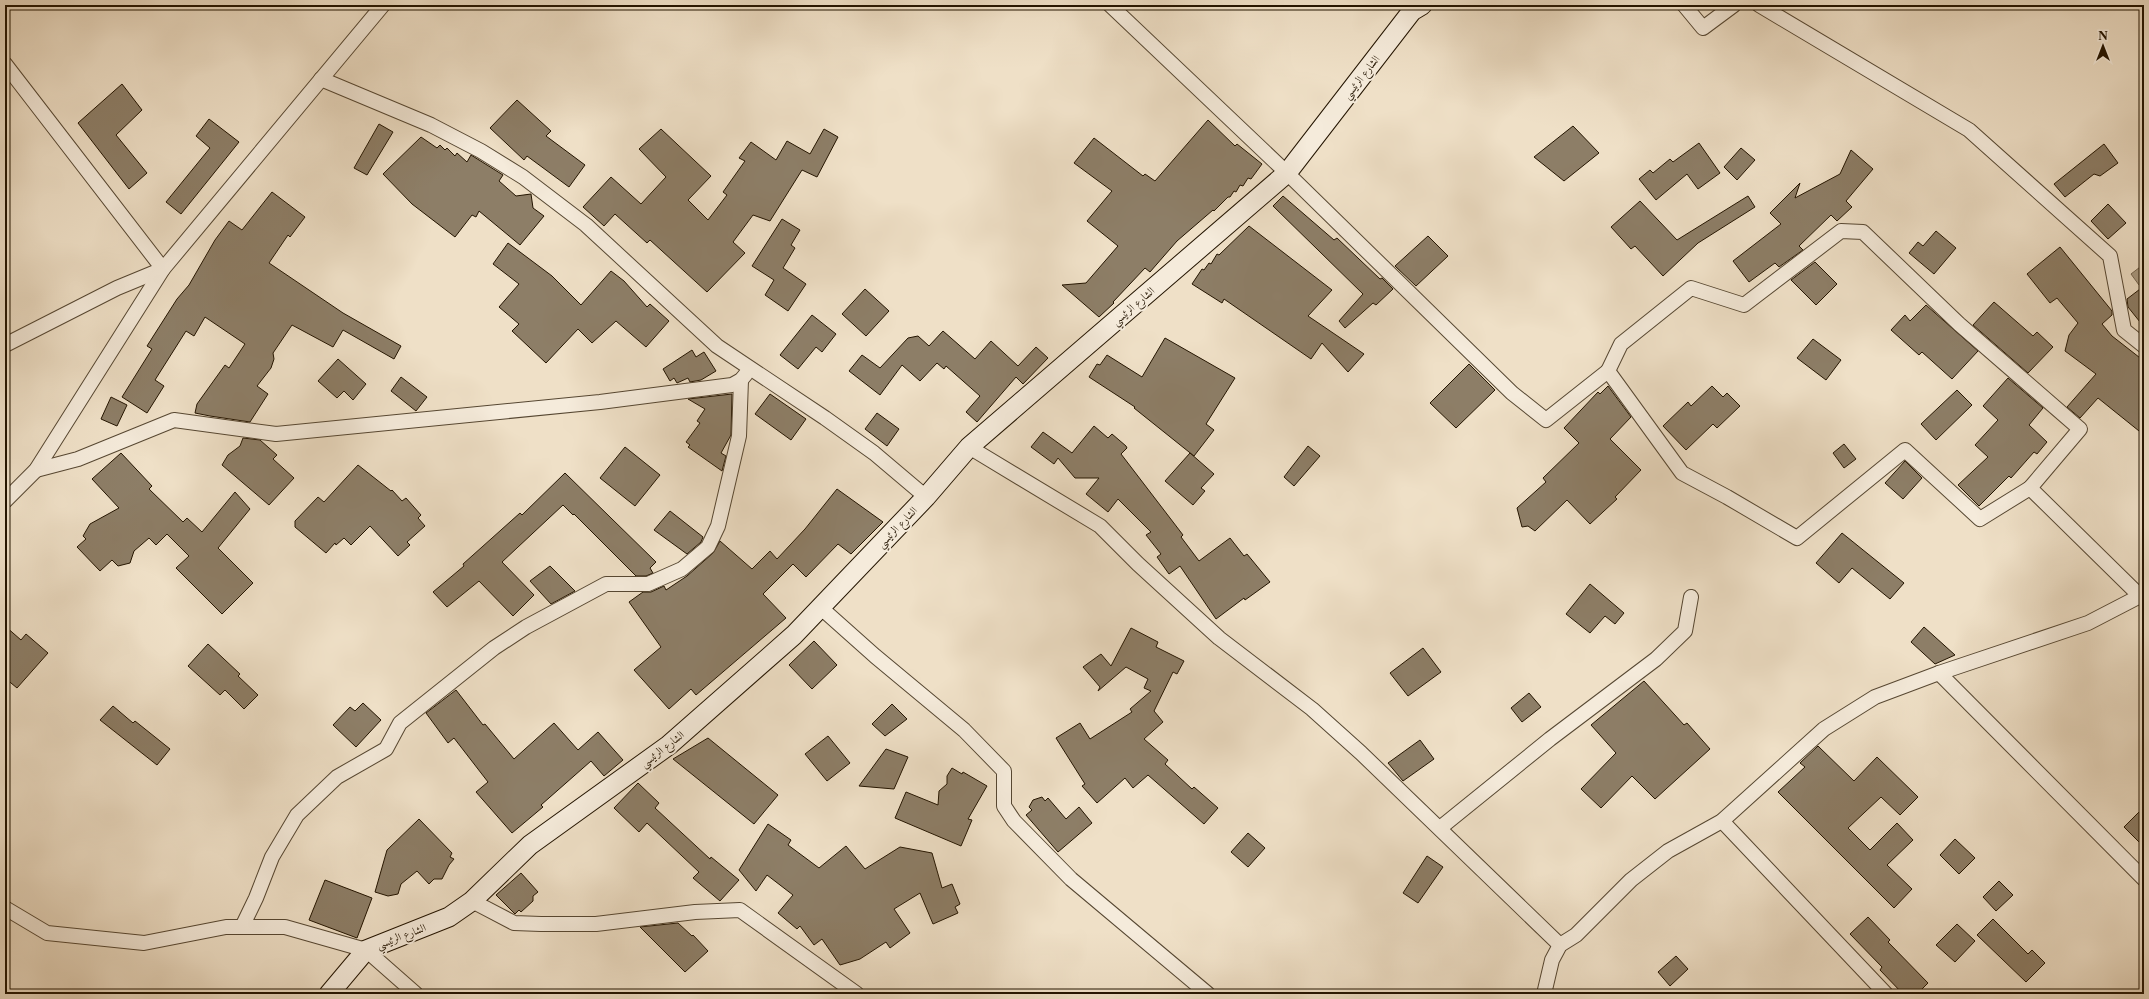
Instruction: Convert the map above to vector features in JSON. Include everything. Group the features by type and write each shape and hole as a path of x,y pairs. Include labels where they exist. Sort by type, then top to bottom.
{"street":[{"path":"5,501 36,470 163,269 383,5"},
{"path":"1110,5 1287,173 1512,392 1546,420 1608,371 1622,344 1691,288 1744,305 1841,231 1863,232 1959,324 2080,429 2030,488 1980,519 1905,450 1797,538 1727,497 1682,473 1608,371"},
{"name":"الشارع الرئيسي","path":"329,994 366,950 449,917 472,901 530,845 668,745 794,635 926,497 969,447 1287,173 1412,11 1422,5"},
{"path":"1684,5 1703,28 1734,5"},
{"path":"1759,5 1968,130 2087,235 2110,256 2124,330 2144,346"},
{"path":"5,64 163,269"},
{"path":"322,79 431,125 481,151 523,177 586,225 717,346 746,375 832,423 874,453 926,497"},
{"path":"5,345 117,288 163,269"},
{"path":"36,470 78,459 174,420 276,434 600,402 732,385 746,375"},
{"path":"242,927 256,898 272,857 297,815 337,777 386,749 400,723 494,648 526,627 606,584 648,584 682,568 708,547 718,526 739,436 746,375"},
{"path":"969,447 1100,526 1138,564 1219,638 1312,709 1440,828 1560,945"},
{"path":"1544,994 1552,960 1560,945 1576,935 1631,880 1668,851 1722,821 1824,729 1875,697 1939,673 2088,623 2142,595 2030,488"},
{"path":"1440,828 1550,739 1656,659 1685,631 1691,597"},
{"path":"820,607 875,656 964,730 1004,772 1004,806 1014,822 1071,879 1208,994"},
{"path":"1939,673 2144,880"},
{"path":"1722,821 1886,994"},
{"path":"472,901 514,923 541,924 596,924 695,912 740,910 857,994"},
{"path":"5,908 47,933 144,942 226,927 285,927 366,950 416,994"}],"shaded area":[{"path":"2144,264 2144,281 2139,285 2131,274"}],"building":[{"path":"122,84 142,110 116,135 147,173 129,189 78,123"},
{"path":"517,100 551,131 546,136 585,165 569,187 527,156 524,160 490,128"},
{"path":"209,119 239,142 181,214 166,202 210,148 196,136"},
{"path":"1208,120 1235,146 1237,144 1262,164 1251,179 1248,178 1243,186 1240,185 1236,192 1234,191 1230,197 1228,197 1214,211 1213,210 1177,241 1150,272 1145,268 1113,302 1114,303 1099,317 1062,285 1086,283 1118,246 1087,221 1112,191 1074,163 1094,138 1143,176 1145,174 1155,181"},
{"path":"379,124 393,132 367,175 354,168"},
{"path":"1573,126 1599,153 1564,181 1534,157"},
{"path":"661,129 711,176 688,200 708,220 727,195 723,192 745,161 739,158 751,142 776,160 787,141 810,154 824,129 838,137 817,177 802,170 770,221 753,215 733,242 745,253 707,292 650,240 647,243 615,214 604,226 583,207 611,177 641,204 666,177 639,149"},
{"path":"421,137 437,148 440,145 445,150 447,148 455,156 457,153 467,162 471,155 503,175 499,181 516,196 531,194 533,208 544,216 520,245 479,211 476,217 472,215 455,237 412,204 383,174"},
{"path":"1699,143 1720,173 1698,189 1687,174 1656,200 1639,179 1650,170 1653,173 1670,159 1673,162"},
{"path":"2104,144 2118,163 2100,176 2094,174 2065,197 2054,184"},
{"path":"1741,148 1755,160 1737,180 1724,167"},
{"path":"1851,150 1873,169 1846,201 1852,207 1837,221 1831,215 1799,246 1803,250 1779,267 1775,263 1749,282 1733,261 1781,224 1770,213 1800,183 1795,198 1840,174"},
{"path":"272,192 305,217 290,237 288,235 269,263 343,313 401,346 394,359 343,330 333,347 292,325 273,353 274,359 271,368 257,386 268,394 250,422 195,413 197,404 225,365 229,368 245,344 205,317 194,336 186,331 155,380 164,386 147,413 122,397 152,349 147,346 177,299 189,285 215,240 229,221 242,230"},
{"path":"1283,196 1334,240 1337,238 1380,279 1382,278 1393,289 1376,305 1373,303 1345,328 1339,321 1363,294 1273,206"},
{"path":"1748,196 1755,207 1698,243 1663,276 1635,246 1631,249 1611,227 1640,201 1677,240"},
{"path":"2108,204 2126,223 2108,239 2091,221"},
{"path":"782,219 800,230 791,245 795,248 783,268 806,284 788,311 765,295 774,280 752,266"},
{"path":"1249,226 1332,290 1308,316 1364,354 1348,372 1322,343 1311,359 1224,299 1222,303 1192,284 1202,269 1204,270 1209,263 1211,264 1217,254 1219,255"},
{"path":"1936,231 1956,248 1934,274 1909,253 1918,242 1923,246"},
{"path":"1428,236 1448,256 1416,286 1395,266"},
{"path":"508,243 552,276 581,305 611,271 624,281 647,307 650,304 669,321 646,347 616,321 592,343 578,329 546,363 512,331 519,324 499,307 519,284 493,264"},
{"path":"2060,247 2112,311 2112,315 2102,324 2112,336 2144,361 2144,435 2098,398 2080,418 2067,407 2096,374 2065,351 2069,335 2078,323 2057,298 2050,303 2027,274"},
{"path":"1815,262 1837,284 1816,305 1791,280"},
{"path":"2144,286 2144,327 2128,307 2127,299"},
{"path":"865,289 889,311 866,336 842,314"},
{"path":"1994,302 2033,336 2037,332 2053,347 2028,373 1973,325"},
{"path":"1926,305 1978,351 1952,379 1922,352 1919,355 1891,330 1905,315 1910,321"},
{"path":"812,315 836,334 822,352 816,347 798,369 780,355"},
{"path":"943,331 975,359 991,341 1018,366 1036,347 1048,358 1023,384 1016,377 977,422 966,412 980,396 946,366 944,369 937,363 920,381 902,365 880,395 849,371 862,355 880,368 908,338 918,336 929,346"},
{"path":"1165,338 1235,378 1206,424 1214,430 1194,456 1134,408 1135,407 1089,377 1097,364 1100,365 1107,355 1142,377"},
{"path":"1813,339 1841,360 1826,380 1797,358"},
{"path":"692,350 696,357 704,352 716,371 701,380 690,382 688,378 677,383 674,378 670,381 663,369"},
{"path":"338,359 366,384 353,400 344,391 337,398 318,381"},
{"path":"1469,364 1495,390 1456,428 1430,403"},
{"path":"401,377 427,397 416,411 391,391"},
{"path":"2008,378 2043,408 2029,425 2047,442 2037,454 2034,452 2011,478 2009,476 1979,506 1958,485 1988,457 1975,445 1998,420 1983,406"},
{"path":"1608,386 1631,417 1610,439 1641,470 1615,497 1617,499 1590,524 1567,500 1535,531 1528,526 1522,527 1517,508 1546,482 1543,478 1579,443 1564,428 1598,392 1600,394"},
{"path":"1712,386 1723,397 1727,393 1740,406 1717,428 1713,424 1686,450 1663,426 1688,402 1691,406"},
{"path":"1957,390 1972,405 1936,440 1921,424"},
{"path":"732,394 731,435 721,453 726,456 722,471 688,447 690,445 686,442 700,423 697,421 705,409 688,399"},
{"path":"770,394 806,419 791,440 755,414"},
{"path":"111,397 127,405 117,426 101,419"},
{"path":"877,413 899,429 887,446 865,429"},
{"path":"1094,426 1108,438 1112,434 1126,446 1127,448 1121,454 1183,535 1181,537 1199,561 1230,538 1244,556 1247,554 1270,582 1245,600 1244,598 1216,619 1180,566 1169,574 1157,557 1161,554 1146,535 1151,532 1118,499 1108,512 1086,494 1099,478 1075,478 1058,458 1054,464 1031,447 1043,432 1072,453"},
{"path":"243,438 260,440 277,455 273,459 294,478 269,505 222,465 228,455 240,446"},
{"path":"1844,444 1856,459 1844,468 1833,453"},
{"path":"1308,446 1320,456 1294,486 1284,477"},
{"path":"625,447 660,475 635,506 600,478"},
{"path":"121,453 152,486 149,489 183,522 187,518 202,532 235,492 250,509 218,548 253,583 222,614 176,568 189,556 167,534 156,545 149,538 134,551 130,563 118,566 112,560 100,571 77,547 86,539 83,536 90,524 119,508 92,479"},
{"path":"1190,453 1214,474 1201,488 1205,491 1193,505 1165,481"},
{"path":"1905,461 1922,478 1903,499 1885,483"},
{"path":"358,465 391,491 392,490 402,501 406,498 421,515 418,518 425,526 407,542 410,545 398,556 370,526 351,545 344,538 336,545 335,543 326,553 295,527 295,521 318,497 324,502"},
{"path":"565,473 656,562 650,568 653,573 646,576 636,576 574,514 573,515 563,505 502,562 534,595 513,616 479,581 447,607 433,592 464,566 463,564 520,513 522,515"},
{"path":"837,489 883,522 851,554 838,544 806,577 793,564 763,594 786,618 696,695 691,689 669,709 634,670 661,647 629,602 643,592 651,592 664,586 666,590 687,576 713,553 720,541 752,569 770,551 777,559 805,529"},
{"path":"670,511 703,537 701,542 687,554 654,530"},
{"path":"1842,533 1904,583 1890,599 1852,568 1839,583 1816,563"},
{"path":"550,566 575,591 551,604 530,581"},
{"path":"1590,584 1624,613 1615,624 1605,616 1590,633 1566,614"},
{"path":"5,626 21,640 26,634 48,653 17,688 5,678"},
{"path":"1924,627 1955,655 1935,664 1911,642"},
{"path":"1131,628 1158,642 1156,647 1184,661 1177,674 1173,672 1154,711 1163,722 1144,739 1168,760 1165,764 1192,789 1194,787 1218,808 1204,824 1148,775 1133,788 1125,778 1097,803 1082,786 1085,784 1056,738 1080,723 1090,739 1132,712 1130,709 1151,691 1144,688 1148,679 1126,667 1098,691 1100,687 1083,667 1101,654 1111,666"},
{"path":"814,641 837,665 812,689 789,665"},
{"path":"208,644 240,674 238,676 258,695 244,709 225,690 220,695 188,666"},
{"path":"1423,648 1441,672 1408,696 1390,673"},
{"path":"1644,681 1684,725 1687,723 1710,749 1655,799 1632,776 1601,808 1581,789 1616,753 1591,725"},
{"path":"456,690 483,725 485,724 514,759 554,723 578,750 598,732 623,760 604,776 591,761 541,805 543,807 512,833 476,792 488,782 454,738 448,743 426,713"},
{"path":"1529,693 1541,707 1522,722 1511,708"},
{"path":"363,703 381,720 356,747 333,725 350,707 355,711"},
{"path":"892,704 907,719 885,736 872,724"},
{"path":"113,706 133,723 135,721 170,749 157,765 100,720"},
{"path":"828,736 850,763 827,781 805,754"},
{"path":"708,738 778,795 754,824 673,759"},
{"path":"1420,740 1434,759 1403,781 1388,763"},
{"path":"1818,746 1854,781 1877,757 1918,797 1900,815 1881,797 1848,828 1870,850 1897,823 1913,840 1887,865 1912,889 1894,908 1778,792 1805,767 1800,763"},
{"path":"886,749 908,757 894,789 859,786"},
{"path":"952,768 962,774 963,772 987,786 968,819 972,820 961,846 895,818 906,792 938,805 939,791 947,784 947,776"},
{"path":"638,783 659,803 655,808 710,859 711,857 739,880 720,901 693,878 699,872 647,823 639,832 614,808"},
{"path":"1042,797 1045,801 1048,798 1066,819 1079,807 1092,823 1058,852 1026,815 1032,810 1029,807 1033,800"},
{"path":"2144,807 2144,847 2124,827"},
{"path":"419,819 452,853 450,857 454,859 449,865 442,879 434,879 429,884 417,871 401,884 398,894 388,896 375,892 387,850"},
{"path":"768,824 791,840 788,845 819,868 846,846 865,869 900,847 932,853 942,888 952,884 960,904 955,907 958,913 933,924 920,893 894,909 910,933 890,948 886,942 860,959 840,965 822,939 814,945 800,926 797,929 778,913 793,895 767,875 756,891 739,870"},
{"path":"1248,833 1265,848 1248,867 1231,852"},
{"path":"1955,839 1975,858 1959,874 1940,855"},
{"path":"1427,856 1443,867 1418,903 1403,893"},
{"path":"521,873 538,892 533,896 533,901 521,912 519,910 515,914 496,895"},
{"path":"325,880 372,898 357,938 309,920"},
{"path":"1999,881 2013,895 1996,911 1983,897"},
{"path":"1868,917 1890,940 1888,942 1928,983 1917,994 1903,994 1880,970 1882,967 1850,934"},
{"path":"1993,919 2028,954 2032,950 2045,963 2026,982 1977,935"},
{"path":"678,923 692,936 693,935 708,951 685,972 640,927"},
{"path":"1957,924 1975,941 1955,962 1936,945"},
{"path":"1676,956 1688,969 1670,986 1658,972"}]}
